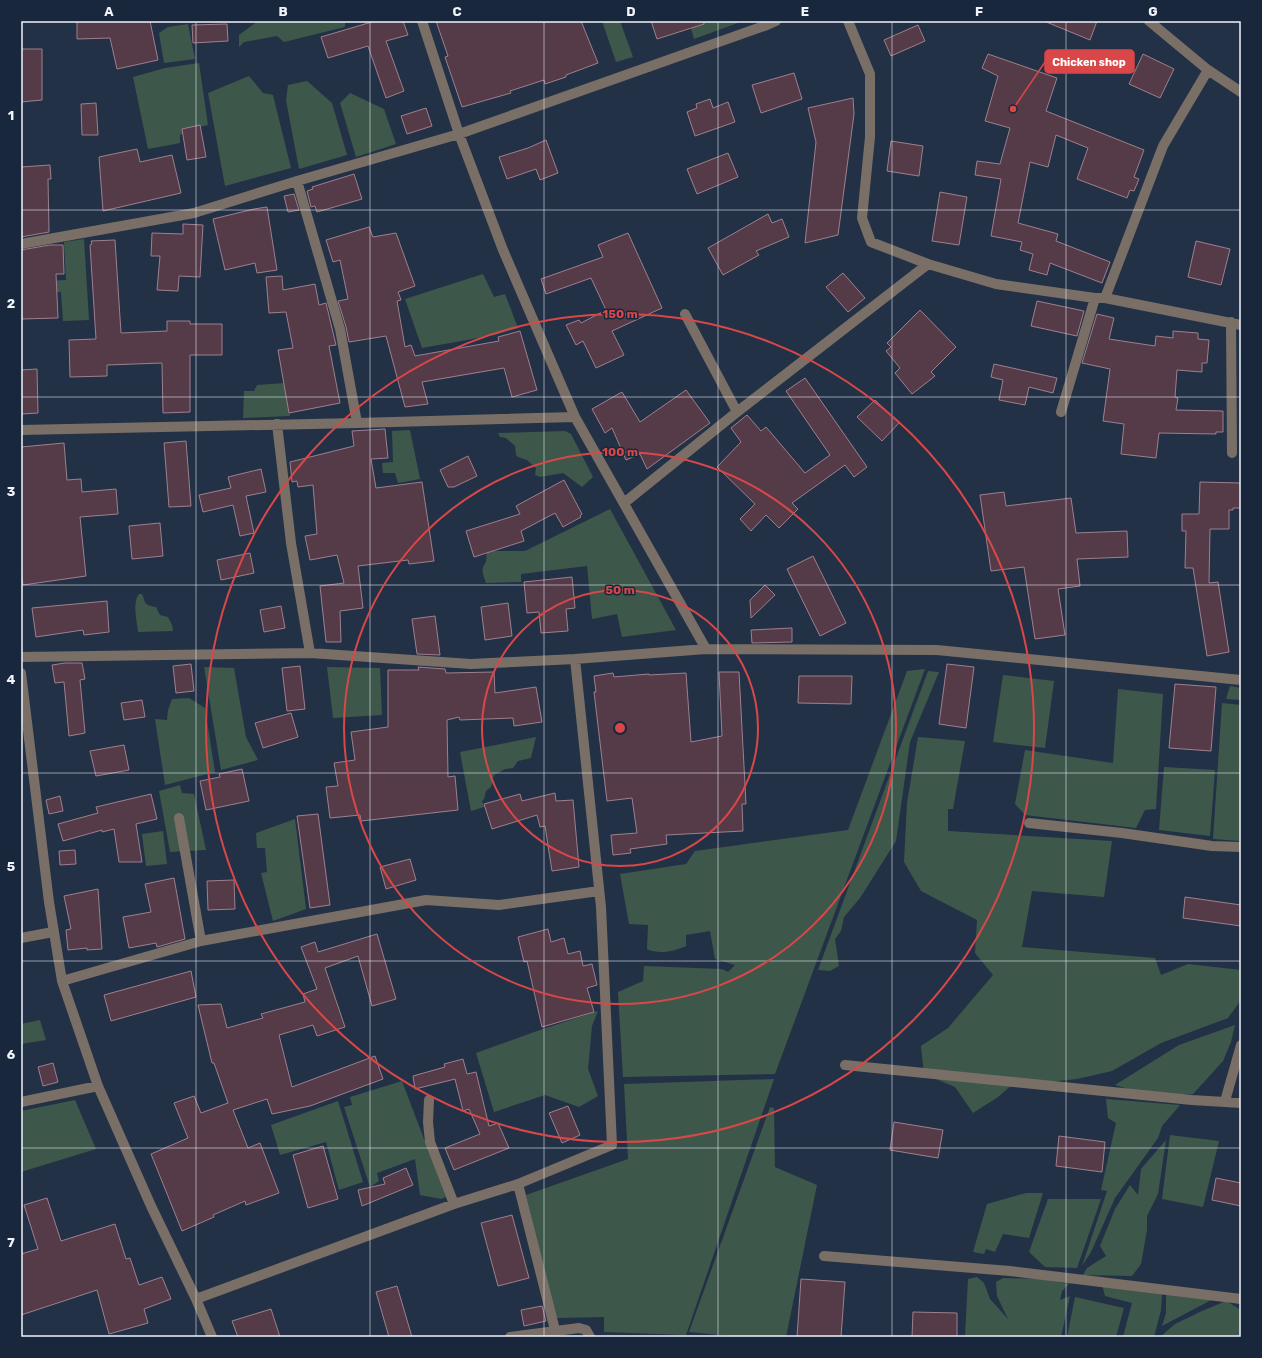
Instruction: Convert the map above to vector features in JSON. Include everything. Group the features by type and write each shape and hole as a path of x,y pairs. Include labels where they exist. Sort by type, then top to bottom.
{"street":[{"path":"422,21 459,134 503,250 575,417 706,649"},
{"path":"21,244 194,213 297,181 459,134 776,21"},
{"path":"848,21 870,74 870,137 862,218 871,242 928,264 996,284 1100,298 1241,325"},
{"path":"1149,21 1208,70 1241,92"},
{"path":"1061,412 1100,298 1163,146 1208,70"},
{"path":"297,181 340,329 357,423"},
{"path":"624,503 737,412 928,264"},
{"path":"685,314 737,412"},
{"path":"1230,322 1232,453"},
{"path":"21,430 575,417"},
{"path":"277,424 291,543 310,653"},
{"path":"21,657 310,653 471,664 575,659 706,649 937,650 1241,680"},
{"path":"196,1299 454,1204 518,1184 612,1145 599,891 575,659"},
{"path":"21,673 49,902 62,981 98,1086 150,1206 196,1299 212,1337"},
{"path":"179,818 201,941"},
{"path":"1029,823 1122,833 1212,846 1241,847"},
{"path":"62,981 201,941 426,900 499,905 599,891"},
{"path":"21,938 53,932"},
{"path":"1225,1101 1241,1045"},
{"path":"845,1065 1192,1100 1241,1103"},
{"path":"21,1102 98,1086"},
{"path":"429,1100 428,1122 430,1142 454,1204"},
{"path":"518,1184 555,1330"},
{"path":"824,1256 1010,1271 1241,1300"},
{"path":"510,1337 579,1328 586,1330 590,1337"}],"green space":[{"path":"258,21 345,21 345,27 284,42 277,36 244,42 239,47 239,35"},
{"path":"602,21 620,21 633,57 616,62"},
{"path":"689,21 743,21 694,39"},
{"path":"188,24 195,59 164,63 159,33 168,27"},
{"path":"199,63 208,125 191,129 180,135 180,143 148,149 133,77 165,68"},
{"path":"249,76 263,93 273,95 291,168 225,186 208,93"},
{"path":"307,81 332,103 347,155 299,169 286,100 288,85"},
{"path":"350,93 384,109 396,144 356,157 340,103"},
{"path":"84,239 89,320 63,321 61,292 21,294 21,282 66,280 64,242"},
{"path":"483,274 494,297 505,294 518,328 495,335 422,348 405,299"},
{"path":"285,383 290,416 243,418 244,391 254,391 257,385"},
{"path":"410,430 420,479 398,483 395,473 383,473 382,463 393,462 392,431"},
{"path":"565,431 571,434 593,477 582,487 563,473 540,477 535,475 536,468 527,460 518,457 516,455 515,446 506,438 500,437 498,433"},
{"path":"610,509 676,630 622,637 617,614 592,619 587,566 521,574 521,582 486,583 483,570 486,562 487,551 525,551"},
{"path":"139,594 142,594 147,605 156,607 160,615 168,617 173,631 138,632 135,607"},
{"path":"204,667 234,668 246,737 258,760 221,770"},
{"path":"327,667 380,668 382,715 333,718"},
{"path":"925,669 775,1074 623,1077 618,992 643,981 644,966 722,969 728,972 735,965 715,959 710,931 686,935 686,946 667,952 657,952 647,949 648,925 629,924 620,874 686,864 695,851 848,830 907,671"},
{"path":"928,671 939,672 910,742 896,841 860,898 844,917 841,931 835,939 839,966 830,971 818,970"},
{"path":"1003,675 1054,681 1045,748 993,742"},
{"path":"1230,686 1241,688 1241,700 1226,699"},
{"path":"1118,689 1163,694 1156,809 1145,810 1136,828 1025,815 1015,804 1025,750 1113,763"},
{"path":"189,698 205,708 215,772 165,785 155,719 167,720 168,710 172,699"},
{"path":"1222,703 1241,705 1241,841 1213,839"},
{"path":"536,737 531,758 518,761 513,768 505,769 494,775 491,787 486,791 482,801 484,807 471,811 460,752"},
{"path":"918,737 965,741 953,809 948,809 948,831 1112,841 1104,897 1032,891 1022,947 1155,958 1161,975 1188,964 1241,970 1241,1000 1228,1018 1161,1043 1112,1071 1077,1079 1039,1083 1014,1083 998,1097 973,1113 955,1087 924,1074 921,1046 948,1028 993,975 975,953 977,920 921,891 904,862 907,803"},
{"path":"1164,767 1215,770 1210,836 1159,830"},
{"path":"180,785 182,793 194,794 206,850 170,852 159,791"},
{"path":"295,819 306,909 273,921 261,873 267,872 265,848 257,848 256,833"},
{"path":"163,831 167,864 146,866 142,834"},
{"path":"598,1011 592,1026 588,1069 598,1096 579,1107 545,1095 494,1112 476,1053"},
{"path":"40,1020 46,1040 21,1044 21,1024"},
{"path":"1235,1025 1231,1042 1223,1061 1193,1094 1144,1094 1115,1085 1179,1045"},
{"path":"774,1079 686,1335 604,1332 604,1317 556,1318 526,1195 628,1159 624,1084"},
{"path":"402,1081 446,1197 441,1199 420,1195 415,1159 377,1173 379,1181 370,1187 344,1107 352,1105 350,1097"},
{"path":"1106,1099 1180,1105 1162,1126 1158,1138 1115,1198 1091,1252 1082,1266 1107,1191 1101,1190 1116,1123 1108,1118"},
{"path":"75,1100 96,1149 21,1172 21,1111"},
{"path":"338,1101 363,1182 339,1190 326,1142 280,1155 271,1125"},
{"path":"770,1107 774,1108 775,1167 817,1185 786,1337 740,1337 689,1332"},
{"path":"1170,1135 1219,1141 1203,1207 1162,1199"},
{"path":"1166,1140 1158,1194 1147,1216 1147,1230 1141,1264 1132,1276 1083,1275 1087,1268 1106,1256 1100,1246 1115,1209 1130,1185 1138,1195 1141,1169"},
{"path":"1026,1193 1043,1193 1029,1238 1003,1234 995,1252 986,1249 984,1254 973,1252 987,1204"},
{"path":"1048,1199 1101,1199 1077,1268 1045,1267 1029,1252"},
{"path":"977,1277 984,1283 990,1299 1008,1319 997,1296 996,1282 1003,1278 1043,1279 1069,1284 1062,1291 1060,1300 1070,1296 1061,1337 965,1337 968,1279"},
{"path":"1102,1284 1162,1294 1161,1310 1154,1337 1123,1337 1132,1303 1105,1296"},
{"path":"1166,1292 1213,1299 1162,1326 1166,1313"},
{"path":"1075,1297 1124,1308 1116,1337 1067,1337"},
{"path":"1226,1301 1241,1310 1241,1337 1160,1337 1175,1324"}],"building":[{"path":"77,21 150,21 158,60 117,69 110,38 77,39"},
{"path":"375,21 403,21 408,35 386,41 404,91 386,98 368,46 328,58 321,37"},
{"path":"436,21 581,21 598,63 566,75 566,77 545,84 544,80 510,91 511,93 462,107 445,57 448,56"},
{"path":"651,21 704,21 704,24 657,39"},
{"path":"1044,21 1097,21 1090,40"},
{"path":"227,24 228,41 193,43 192,25"},
{"path":"918,25 925,41 891,56 884,40"},
{"path":"21,49 42,49 42,100 21,102"},
{"path":"988,54 1057,78 1046,111 1144,150 1134,177 1139,179 1134,191 1130,190 1127,198 1077,179 1088,148 1056,135 1048,167 1030,162 1018,223 1058,234 1056,241 1110,262 1102,283 1050,263 1047,275 1029,270 1033,254 1020,250 1022,242 991,236 1001,179 975,175 977,161 1000,164 1010,128 985,121 998,76 982,68"},
{"path":"1143,54 1174,69 1160,98 1129,84"},
{"path":"794,73 802,99 761,113 752,85"},
{"path":"853,98 854,114 838,235 805,243 816,142 808,108"},
{"path":"710,99 713,108 728,102 735,122 695,136 687,112 697,108 696,104"},
{"path":"96,103 98,135 82,135 81,104"},
{"path":"426,108 432,126 407,134 401,116"},
{"path":"200,125 206,157 187,160 182,129"},
{"path":"546,140 558,173 540,180 536,169 507,179 499,157 528,148"},
{"path":"891,141 923,146 919,176 887,171"},
{"path":"137,149 140,162 172,155 181,193 103,211 99,157"},
{"path":"728,153 738,177 697,194 687,169"},
{"path":"50,165 51,179 48,179 49,232 21,237 21,167"},
{"path":"354,174 362,199 317,212 315,206 311,207 307,191 313,189 312,187"},
{"path":"940,192 967,197 959,245 932,241"},
{"path":"294,194 299,210 288,212 284,196"},
{"path":"267,207 277,270 257,273 255,263 225,270 213,219"},
{"path":"768,214 772,223 782,219 789,237 756,251 759,255 723,275 708,248"},
{"path":"183,224 203,225 200,277 179,276 178,291 157,290 160,256 151,256 152,233 183,234"},
{"path":"369,227 373,237 396,233 415,286 398,292 401,300 397,301 405,347 411,345 415,356 499,341 498,337 520,331 537,390 512,397 504,368 422,382 428,404 405,407 386,336 349,342 338,301 348,299 340,260 333,262 326,240"},
{"path":"628,233 662,308 612,331 624,355 596,368 583,341 576,345 566,325 579,320 581,323 606,310 591,278 546,294 541,279 603,257 598,245"},
{"path":"115,240 121,333 167,331 167,321 190,321 190,324 222,324 222,355 190,355 190,412 163,413 162,363 107,365 107,376 70,377 69,340 96,339 90,245 92,244 91,241"},
{"path":"1196,241 1230,249 1221,285 1188,277"},
{"path":"50,245 63,245 64,274 56,274 58,318 21,319 21,250"},
{"path":"843,273 865,298 848,312 826,287"},
{"path":"282,276 283,290 315,284 319,305 326,303 336,345 329,346 340,403 289,413 278,350 293,348 286,312 269,313 266,277"},
{"path":"1037,301 1084,311 1077,336 1031,326"},
{"path":"920,310 956,347 931,372 935,376 912,394 895,373 900,368 886,351 891,347 887,343"},
{"path":"1097,314 1114,318 1109,339 1155,346 1156,336 1173,338 1173,331 1198,333 1198,339 1209,340 1207,363 1202,363 1202,372 1177,370 1175,397 1178,398 1176,410 1223,411 1223,432 1216,432 1216,434 1159,433 1156,458 1121,454 1124,424 1103,421 1110,369 1082,363"},
{"path":"994,364 1057,378 1053,393 1029,387 1025,405 999,400 1003,380 991,377"},
{"path":"37,369 38,413 21,414 21,370"},
{"path":"805,378 867,467 854,477 845,465 792,503 798,509 779,528 766,515 751,531 740,519 755,504 717,467 741,442 731,428 747,415 761,431 766,427 805,473 830,455 786,391"},
{"path":"686,390 710,423 647,469 640,454 626,460 612,428 605,433 592,409 622,392 640,422"},
{"path":"875,400 899,423 882,441 857,417"},
{"path":"385,429 388,458 371,459 376,488 422,482 434,561 409,564 408,560 358,566 363,608 340,611 341,642 326,642 320,586 344,583 337,555 310,560 305,536 317,534 313,485 298,487 297,481 292,482 290,462 354,446 352,431"},
{"path":"186,441 191,506 169,507 164,443"},
{"path":"64,443 67,480 81,479 82,492 116,489 118,514 80,517 86,576 23,585 21,571 21,447"},
{"path":"468,456 477,476 454,487 448,487 440,470"},
{"path":"261,469 266,492 246,496 254,533 240,536 233,505 203,512 199,495 231,488 228,477"},
{"path":"564,480 582,514 580,516 581,517 563,527 555,513 521,531 524,541 474,557 466,531 520,514 516,506"},
{"path":"1200,482 1241,483 1241,508 1233,508 1233,510 1229,510 1229,529 1210,529 1209,583 1218,582 1229,652 1207,656 1193,568 1185,568 1186,531 1182,531 1182,514 1199,514"},
{"path":"1004,492 1006,506 1071,498 1076,533 1127,531 1128,557 1077,559 1080,586 1058,589 1065,635 1035,639 1024,567 991,571 980,495"},
{"path":"160,523 163,556 132,559 129,526"},
{"path":"250,553 254,573 221,580 217,560"},
{"path":"813,556 846,623 820,636 787,569"},
{"path":"572,577 575,608 566,609 568,631 541,633 539,612 527,613 524,582"},
{"path":"765,585 775,595 751,618 750,600"},
{"path":"107,601 109,632 84,635 83,630 36,637 32,608"},
{"path":"508,603 512,636 485,640 481,607"},
{"path":"281,606 285,628 264,632 260,610"},
{"path":"435,616 440,655 417,654 412,619"},
{"path":"792,628 792,642 752,643 751,630"},
{"path":"82,663 85,679 80,680 85,733 69,736 64,682 55,683 52,665"},
{"path":"191,664 194,691 176,693 173,666"},
{"path":"947,664 974,667 966,728 939,724"},
{"path":"300,666 305,709 287,711 282,668"},
{"path":"418,667 445,669 446,673 494,672 495,693 536,687 542,722 514,726 513,718 460,720 459,717 447,720 448,777 455,776 458,810 361,821 360,815 330,818 326,787 338,786 334,763 355,760 351,732 388,727 388,670 419,670"},
{"path":"719,672 739,672 746,804 742,804 743,831 666,835 667,844 630,849 631,853 613,855 611,835 637,833 632,798 607,801 594,692 596,692 594,676 613,673 614,677 686,673 691,742 722,736"},
{"path":"799,676 852,676 851,704 798,703"},
{"path":"1175,684 1216,687 1211,751 1169,748"},
{"path":"142,700 145,717 124,720 121,703"},
{"path":"291,713 298,737 263,748 255,723"},
{"path":"124,745 129,770 96,776 90,751"},
{"path":"242,769 249,801 206,810 200,781 220,777 219,774"},
{"path":"555,793 556,801 573,800 579,867 552,871 545,826 540,827 537,815 492,829 484,804 520,794 522,801"},
{"path":"151,794 157,819 136,824 142,862 119,862 114,829 102,832 102,830 63,841 58,824 98,813 96,807"},
{"path":"60,796 63,811 49,814 46,800"},
{"path":"318,814 330,905 310,908 297,816"},
{"path":"75,850 76,864 60,865 59,851"},
{"path":"410,859 416,880 386,889 380,867"},
{"path":"174,878 185,939 157,947 156,943 129,948 123,917 151,912 145,884"},
{"path":"234,880 235,909 208,910 207,881"},
{"path":"98,889 102,949 87,950 87,948 68,950 66,930 71,929 64,896"},
{"path":"1185,897 1241,905 1241,926 1183,918"},
{"path":"548,929 551,942 564,938 568,954 580,951 583,966 592,964 597,985 587,988 594,1012 542,1027 527,961 524,962 518,937"},
{"path":"377,934 396,999 372,1006 358,956 325,968 345,1027 317,1036 313,1025 279,1035 292,1087 375,1056 383,1079 310,1106 272,1114 267,1099 233,1110 248,1148 260,1143 279,1193 246,1205 245,1201 182,1231 151,1154 188,1138 174,1103 194,1096 201,1113 228,1103 214,1063 212,1063 198,1005 221,1004 227,1028 263,1018 261,1014 305,1002 303,994 317,989 301,947 315,942 318,952"},
{"path":"191,971 196,997 111,1021 104,995"},
{"path":"463,1059 467,1074 476,1072 489,1126 498,1123 509,1148 454,1170 445,1148 480,1134 469,1109 463,1111 455,1079 415,1089 413,1076 445,1067 444,1064"},
{"path":"53,1063 58,1082 43,1086 38,1067"},
{"path":"568,1106 580,1135 562,1143 549,1113"},
{"path":"894,1122 943,1130 938,1158 890,1150"},
{"path":"1059,1136 1105,1142 1102,1172 1056,1166"},
{"path":"323,1146 338,1199 308,1208 293,1155"},
{"path":"406,1168 413,1185 362,1206 358,1190 385,1184 383,1178"},
{"path":"1216,1178 1241,1183 1241,1206 1212,1200"},
{"path":"47,1198 61,1241 115,1224 126,1259 130,1258 139,1285 162,1277 171,1299 144,1309 148,1323 109,1334 97,1290 21,1315 21,1254 38,1249 24,1205"},
{"path":"512,1215 529,1278 498,1286 481,1223"},
{"path":"801,1279 845,1282 841,1337 797,1337"},
{"path":"397,1286 412,1337 389,1337 376,1292"},
{"path":"542,1306 546,1321 524,1326 521,1310"},
{"path":"271,1309 280,1337 238,1337 232,1321"},
{"path":"913,1312 957,1313 957,1337 912,1337"}],"place":[{"name":"Chicken shop","path":"1013,109"}]}
